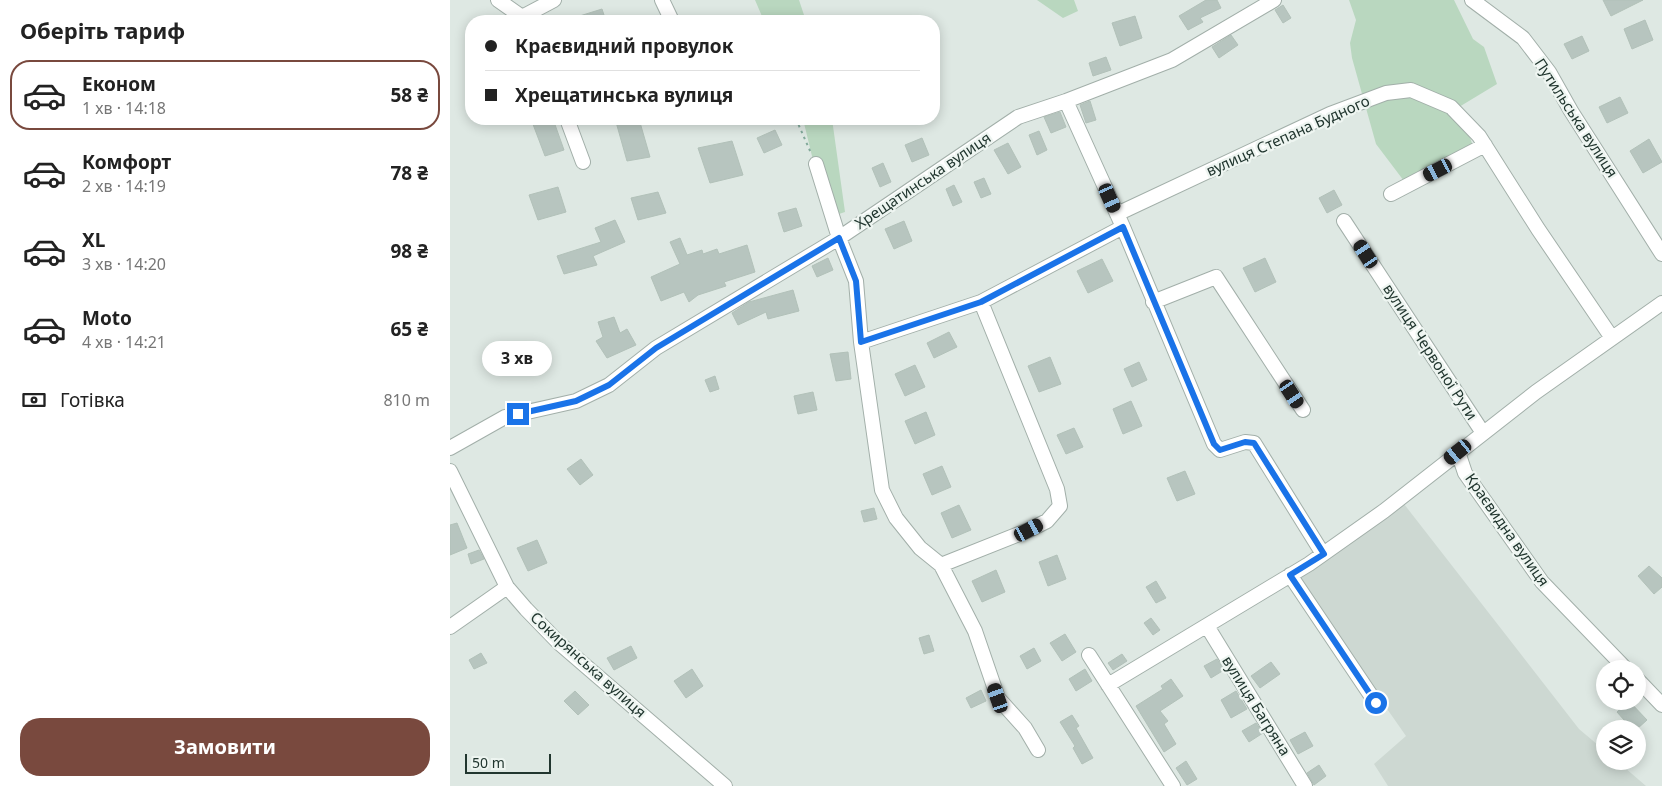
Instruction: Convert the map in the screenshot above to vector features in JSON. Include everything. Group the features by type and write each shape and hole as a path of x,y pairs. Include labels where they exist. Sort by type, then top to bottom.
{"street":[{"path":"498,0 519,15"},
{"path":"536,15 554,0"},
{"path":"662,0 669,15"},
{"name":"Хрещатинська вулиця","path":"450,448 505,417 576,401 609,385 656,348 839,238 1018,117 1066,101 1172,60 1274,0"},
{"name":"Путильська вулиця","path":"1472,0 1523,38 1549,72 1571,112 1662,254"},
{"name":"вулиця Степана Будного","path":"1117,214 1330,114 1386,93 1411,90 1451,107 1479,136 1538,229 1612,338"},
{"path":"1066,101 1123,227 1214,444 1220,450 1245,442 1254,443 1324,554"},
{"path":"569,125 583,162"},
{"path":"1391,194 1485,145"},
{"path":"816,164 839,238 856,281 861,342 882,490 896,518 914,540 941,565 975,631 998,698 1025,728 1038,750"},
{"name":"вулиця Червоної Рути","path":"1344,221 1483,433"},
{"path":"861,342 981,302 1123,227"},
{"path":"1153,302 1216,277 1303,410"},
{"path":"941,565 1029,530 1047,521 1060,506 1057,489 981,302"},
{"path":"1108,685 1324,554 1384,511 1536,392 1662,303"},
{"name":"Краєвидна вулиця","path":"1458,452 1465,473 1542,582 1617,660"},
{"name":"Сокирянська вулиця","path":"450,471 507,587 559,643 725,786"},
{"path":"1290,575 1376,703"},
{"path":"450,628 507,587"},
{"name":"вулиця Багряна","path":"1207,626 1305,786"},
{"path":"1089,655 1173,786"},
{"path":"1646,688 1662,704"}],"path":[{"path":"799,125 816,164"}],"shaded area":[{"path":"1404,504 1579,729 1596,743 1596,770 1627,770 1646,786 1388,786 1374,764 1406,736 1295,577"}],"green space":[{"path":"755,0 799,0 804,15 761,15"},
{"path":"1037,0 1074,0 1078,11 1063,18"},
{"path":"1349,0 1454,0 1473,39 1484,47 1497,84 1459,107 1473,146 1407,185 1376,144 1352,58 1350,43 1356,20"},
{"path":"804,125 833,125 845,212 827,218"}],"building":[{"path":"1206,0 1217,0 1221,8 1200,18 1203,22 1188,30 1179,16"},
{"path":"1603,0 1643,0 1611,16"},
{"path":"1283,5 1291,18 1283,23 1275,10"},
{"path":"602,9 604,15 583,15"},
{"path":"1135,16 1142,38 1120,46 1112,23"},
{"path":"1645,20 1653,40 1632,49 1624,29"},
{"path":"1231,35 1238,45 1219,58 1212,47"},
{"path":"1582,36 1589,51 1572,59 1564,44"},
{"path":"1106,57 1111,70 1093,76 1089,63"},
{"path":"1620,97 1628,113 1607,123 1599,107"},
{"path":"1090,101 1096,120 1086,123 1080,105"},
{"path":"1060,112 1066,127 1051,133 1044,117"},
{"path":"533,125 555,125 564,150 545,156"},
{"path":"617,125 641,125 650,157 627,161"},
{"path":"775,130 782,145 764,153 757,138"},
{"path":"1039,131 1047,150 1037,155 1029,135"},
{"path":"922,138 929,155 912,162 905,145"},
{"path":"1649,139 1662,162 1643,173 1630,151"},
{"path":"732,141 743,175 710,183 698,148"},
{"path":"1008,143 1021,167 1008,174 994,150"},
{"path":"883,163 891,182 880,187 872,168"},
{"path":"984,178 991,194 981,198 974,182"},
{"path":"954,185 962,202 953,206 946,189"},
{"path":"558,187 566,212 538,220 529,195"},
{"path":"1334,190 1342,205 1327,213 1319,198"},
{"path":"658,192 666,213 638,220 631,198"},
{"path":"796,208 802,226 784,232 778,213"},
{"path":"615,220 625,242 593,256 597,265 564,274 557,256 601,242 595,228"},
{"path":"904,221 912,241 894,249 885,229"},
{"path":"680,238 687,255 702,250 703,254 717,249 719,254 747,245 755,272 724,282 726,286 698,295 689,302 684,292 661,301 651,277 680,264 670,242"},
{"path":"828,258 833,270 817,277 812,266"},
{"path":"1265,258 1276,282 1255,292 1243,268"},
{"path":"1102,259 1113,281 1088,293 1077,271"},
{"path":"793,290 799,311 768,319 766,312 738,325 732,313 749,302"},
{"path":"614,317 620,333 627,329 636,345 607,358 596,341 603,337 598,322"},
{"path":"949,332 957,347 934,358 927,343"},
{"path":"848,352 851,379 836,381 830,354"},
{"path":"1050,357 1061,384 1039,392 1028,366"},
{"path":"1139,362 1147,380 1132,387 1124,369"},
{"path":"915,365 925,387 905,396 895,374"},
{"path":"715,376 719,389 710,392 705,380"},
{"path":"813,392 817,410 798,414 794,396"},
{"path":"1131,401 1142,426 1123,434 1113,409"},
{"path":"926,412 935,435 915,444 905,421"},
{"path":"1074,428 1083,447 1066,454 1057,435"},
{"path":"581,459 593,475 580,485 567,469"},
{"path":"942,466 951,487 932,495 923,474"},
{"path":"1185,471 1195,494 1177,501 1167,478"},
{"path":"959,505 971,530 952,538 941,513"},
{"path":"874,508 877,519 864,522 861,511"},
{"path":"457,523 467,548 450,555 450,525"},
{"path":"537,540 547,563 528,571 517,548"},
{"path":"479,550 484,559 471,564 468,554"},
{"path":"1057,555 1066,579 1048,586 1039,562"},
{"path":"1649,566 1662,578 1662,587 1654,594 1638,576"},
{"path":"996,570 1005,592 982,602 972,581"},
{"path":"1156,581 1166,598 1156,603 1146,587"},
{"path":"1151,618 1160,630 1153,635 1144,623"},
{"path":"1065,634 1076,652 1062,661 1050,643"},
{"path":"929,635 934,651 924,654 919,638"},
{"path":"631,646 637,658 614,670 607,658"},
{"path":"1034,648 1041,661 1027,669 1020,656"},
{"path":"481,653 487,663 474,669 469,660"},
{"path":"1122,654 1127,661 1113,670 1108,663"},
{"path":"1217,659 1224,670 1211,678 1204,666"},
{"path":"1271,662 1280,674 1260,688 1251,676"},
{"path":"692,669 703,686 686,698 674,681"},
{"path":"1085,669 1092,681 1076,691 1069,679"},
{"path":"1171,679 1183,696 1160,711 1168,721 1164,724 1176,744 1164,752 1136,706 1163,689 1161,686"},
{"path":"981,690 986,701 971,708 966,698"},
{"path":"575,691 589,705 578,715 564,701"},
{"path":"1236,691 1247,709 1231,718 1221,700"},
{"path":"1619,710 1638,710 1647,720 1624,720 1617,712"},
{"path":"1072,715 1079,726 1076,728 1093,758 1082,764 1073,748 1075,746 1060,722"},
{"path":"1256,723 1263,733 1249,742 1242,731"},
{"path":"1305,732 1313,746 1298,754 1290,740"},
{"path":"1186,761 1197,779 1187,785 1176,768"},
{"path":"1319,765 1326,776 1314,785 1307,773"}],"route":[{"path":"518,414 576,401 609,385 656,348 839,238 856,281 861,342 981,302 1123,227 1214,444 1220,450 1224,450 1252,441 1260,449 1324,554 1290,575 1376,703"}]}
